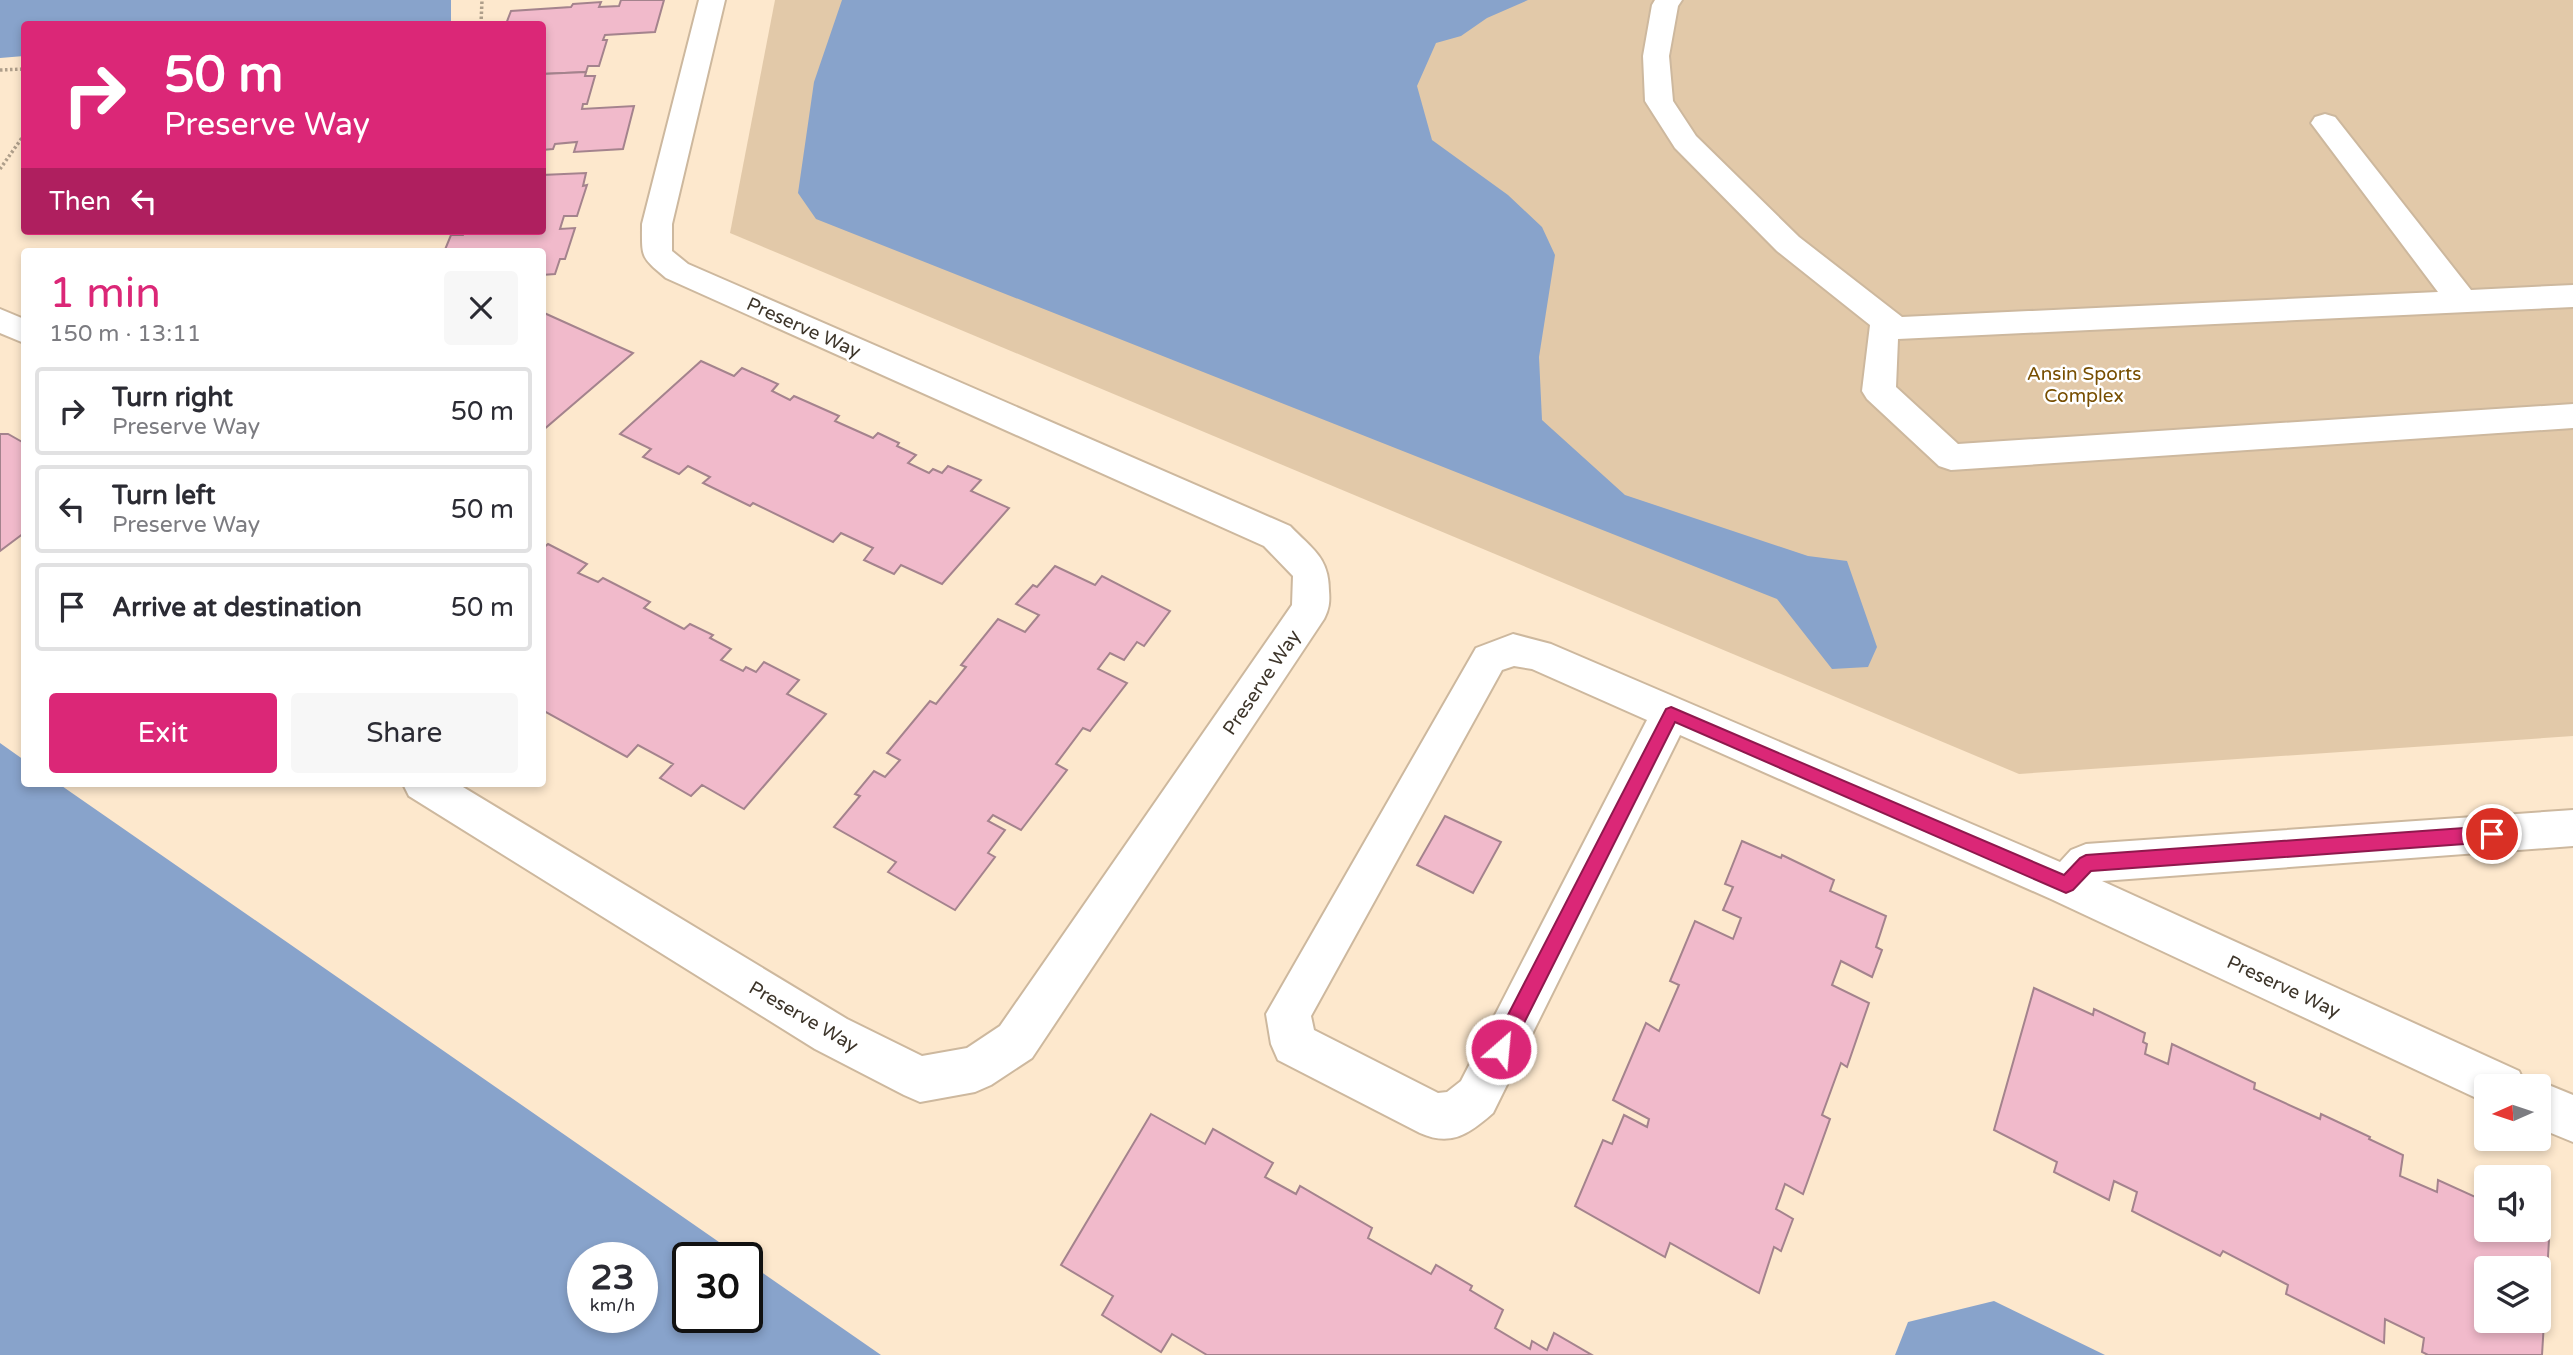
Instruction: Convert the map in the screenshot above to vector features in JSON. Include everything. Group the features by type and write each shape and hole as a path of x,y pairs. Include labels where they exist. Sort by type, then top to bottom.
{"street":[{"name":"Preserve Way","path":"428,787 831,1034 920,1079 975,1069 1016,1042 1311,608 1311,571 1277,536 677,271 657,254 657,224 712,0"},
{"path":"1669,0 1665,5 1656,56 1659,102 1685,142 1788,244 1896,329"},
{"path":"2325,123 2462,301"},
{"path":"2573,296 1883,329 1879,391 1951,457 2573,416"},
{"path":"0,320 21,330"},
{"name":"Preserve Way","path":"1671,713 1477,1097 1458,1113 1436,1117 1294,1044 1288,1014 1489,659 1513,650 1538,655 2066,885 2474,1074"},
{"path":"2066,885 2086,863 2573,828"},
{"path":"2552,1110 2573,1119"}],"path":[{"path":"481,21 482,0"},
{"path":"0,70 21,69"},
{"path":"0,169 21,139"}],"green space":[{"name":"Ansin Sports Complex","path":"775,0 2573,0 2573,736 2019,774 730,233"}],"water":[{"path":"0,0 451,0 451,21 21,21 21,56 0,58"},
{"path":"842,0 1528,0 1487,18 1461,36 1436,43 1417,86 1432,140 1508,195 1542,227 1555,255 1539,357 1542,420 1625,495 1808,556 1847,561 1877,647 1868,667 1832,669 1777,599 816,219 798,193 814,82"},
{"path":"0,743 21,758 21,787 63,787 719,1242 672,1242 672,1333 763,1333 763,1273 881,1355 0,1355"},
{"path":"1994,1301 2105,1355 1895,1355 1908,1322"}],"building":[{"path":"621,0 664,0 655,32 605,35 603,40 607,40 599,66 588,66 586,72 546,74 546,21 507,21 511,11 601,2 599,7 619,6"},
{"path":"586,72 585,76 595,76 587,104 583,104 582,109 634,106 623,149 574,152 577,142 555,144 553,149 546,150 546,74"},
{"path":"586,173 583,186 587,185 577,216 564,216 560,229 575,228 565,259 560,259 555,274 546,275 546,248 446,248 451,235 546,235 546,175"},
{"path":"546,314 633,353 546,428"},
{"path":"701,361 734,376 742,368 778,384 772,391 790,400 794,396 839,416 835,421 873,438 878,433 899,443 897,446 916,455 908,463 929,473 933,469 942,473 948,466 981,480 971,491 1009,508 942,584 901,565 894,574 864,560 873,548 841,533 833,542 753,503 750,506 703,483 710,477 688,466 679,474 643,457 651,449 620,434"},
{"path":"0,434 8,434 21,441 21,535 0,551"},
{"path":"548,544 587,564 578,573 598,582 603,578 650,602 644,608 684,629 690,624 713,635 710,638 731,649 721,660 743,671 746,667 756,672 764,662 799,680 787,694 826,714 744,809 702,785 691,796 660,778 673,764 638,745 627,757 546,712"},
{"path":"1055,566 1095,585 1102,576 1170,611 1144,646 1137,642 1124,660 1110,653 1098,669 1127,683 1090,731 1083,728 1056,764 1067,770 1021,830 993,815 988,821 1005,830 988,853 995,857 955,910 888,872 896,862 834,827 860,796 855,794 874,771 885,777 900,760 887,753 930,701 936,704 966,667 961,665 998,619 1025,632 1039,615 1016,604 1033,585 1037,587"},
{"path":"1445,816 1501,842 1473,893 1417,865"},
{"path":"1742,841 1781,858 1782,855 1834,880 1830,891 1886,916 1876,947 1882,950 1872,977 1841,961 1832,985 1869,1003 1847,1067 1841,1063 1822,1115 1830,1119 1803,1194 1785,1184 1776,1209 1793,1219 1781,1251 1774,1247 1759,1293 1670,1243 1665,1257 1575,1206 1603,1140 1612,1144 1624,1115 1647,1127 1649,1119 1613,1100 1646,1023 1659,1031 1679,985 1670,981 1695,921 1733,939 1741,918 1723,910 1733,887 1725,884"},
{"path":"2034,988 2093,1015 2094,1009 2145,1033 2145,1054 2168,1064 2172,1044 2255,1083 2254,1089 2320,1119 2321,1114 2403,1155 2400,1176 2437,1192 2438,1180 2474,1196 2474,1242 2549,1242 2548,1256 2474,1256 2474,1333 2543,1333 2542,1355 2428,1355 2422,1352 2424,1338 2385,1319 2384,1343 2286,1294 2288,1285 2223,1251 2220,1256 2132,1211 2137,1192 2114,1181 2109,1200 2054,1172 2057,1162 1994,1130"},
{"path":"1151,1114 1205,1144 1213,1129 1273,1163 1265,1177 1296,1194 1300,1186 1372,1228 1368,1238 1431,1274 1436,1265 1472,1286 1470,1290 1503,1310 1495,1328 1530,1349 1532,1341 1547,1350 1554,1333 1592,1355 1207,1355 1172,1334 1161,1352 1102,1315 1113,1296 1061,1265"}],"route":[{"path":"1501,1049 1671,713 2066,885 2086,863 2492,834"}]}
